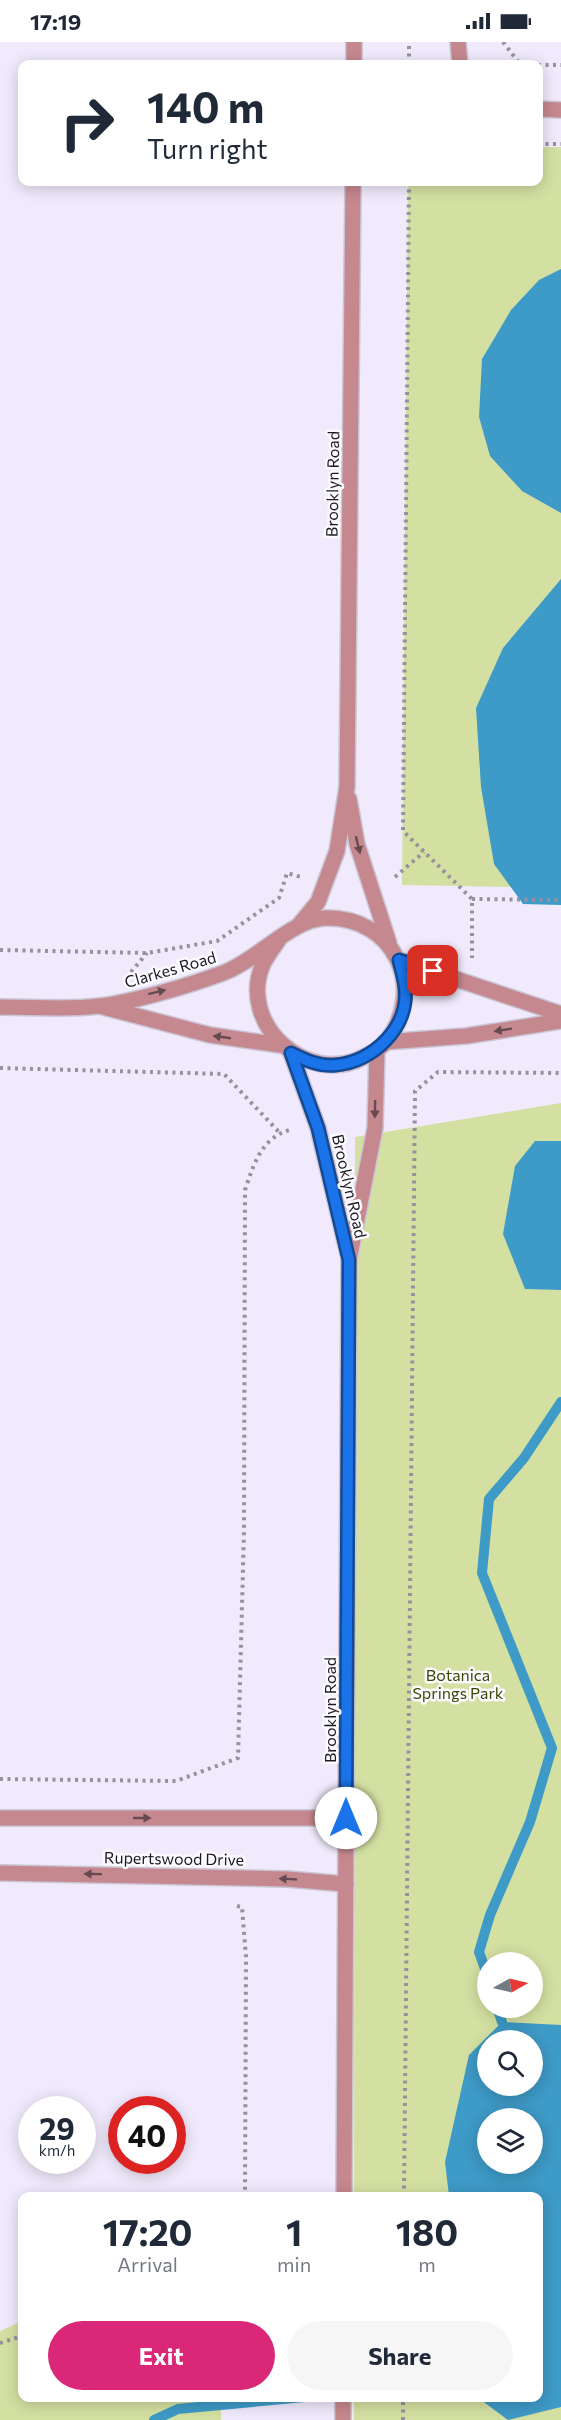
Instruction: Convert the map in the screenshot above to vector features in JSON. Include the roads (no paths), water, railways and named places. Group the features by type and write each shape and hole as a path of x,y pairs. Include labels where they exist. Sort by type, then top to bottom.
{"street":[{"path":"354,42 354,60"},
{"path":"458,42 460,60"},
{"path":"543,109 561,110"},
{"name":"Brooklyn Road","path":"298,925 318,902 325,884 337,850 347,787 353,186"},
{"name":"Brooklyn Road","path":"347,787 357,844 395,954"},
{"path":"323,918 348,919 372,929 395,954 406,989 401,1017 381,1046 357,1061 334,1065 312,1063 286,1049 264,1021 258,993 263,965 278,941 298,925 323,918"},
{"name":"Clarkes Road","path":"0,1007 100,1006 225,973 278,941"},
{"path":"395,954 472,984 561,1014"},
{"name":"Clarkes Road","path":"100,1006 210,1035 286,1049"},
{"path":"381,1046 561,1021"},
{"name":"Brooklyn Road","path":"344,2192 349,1260 375,1128 381,1046"},
{"name":"Brooklyn Road","path":"286,1049 318,1128 349,1260"},
{"path":"0,1818 346,1818"},
{"name":"Rupertswood Drive","path":"0,1872 287,1879 346,1884"},
{"path":"343,2402 343,2420"}],"water":[{"path":"561,269 561,513 522,491 490,456 479,417 482,359 511,310 539,280"},
{"path":"561,579 561,905 523,904 494,864 481,787 476,708 503,648"},
{"path":"535,1141 561,1141 561,1290 525,1289 503,1234 515,1166"},
{"path":"502,2022 561,2025 561,2407 508,2420 484,2402 543,2402 543,2192 449,2192 445,2162 469,2055 477,2047 477,2096 543,2096 543,2030 494,2030"}],"waterway":[{"path":"479,1952 490,1915 530,1822 552,1748 482,1573 489,1499 524,1458 561,1402"},
{"path":"501,2018 502,2022"},
{"path":"154,2420 178,2409 252,2402"}],"park label":[{"name":"Botanica Springs Park","path":"458,1683"}]}
